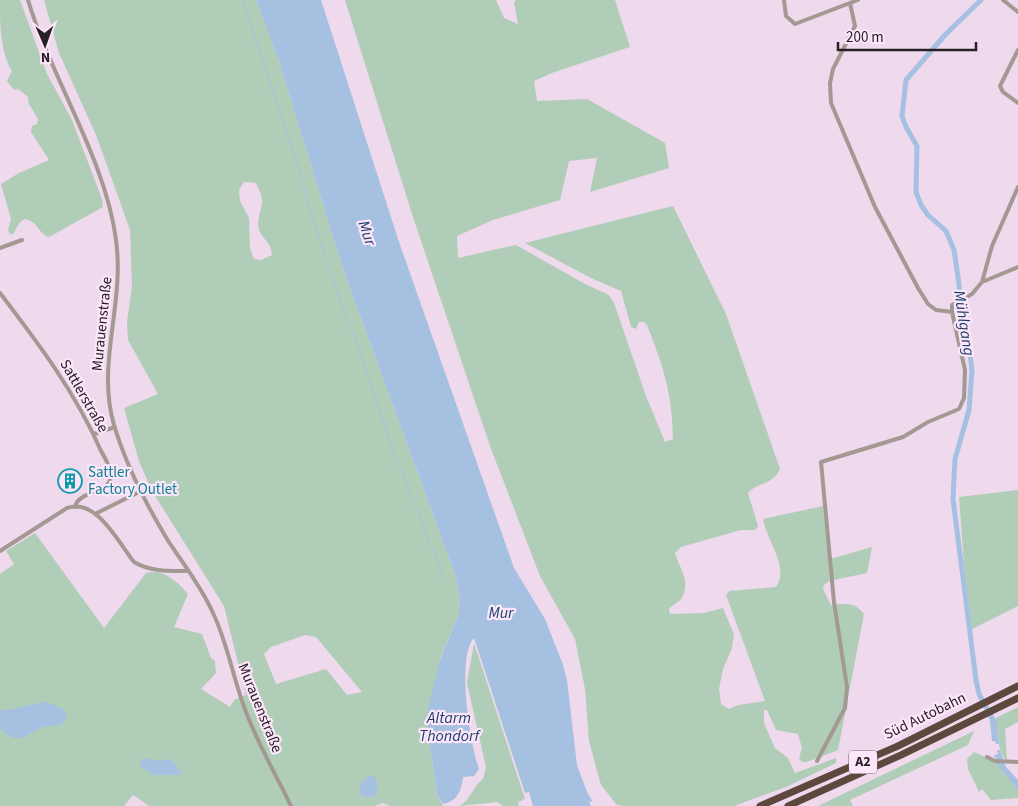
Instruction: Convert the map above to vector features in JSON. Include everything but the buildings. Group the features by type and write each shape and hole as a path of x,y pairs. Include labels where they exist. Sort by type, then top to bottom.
{"highway":[{"name":"Süd Autobahn","path":"760,806 831,776 1018,686"},
{"name":"Süd Autobahn","path":"788,806 1018,698"}],"street":[{"name":"Murauenstraße","path":"28,0 50,61 104,189 113,221 118,254 118,293 108,374 109,401 115,427 141,491 166,538 214,613 247,714 291,806"},
{"path":"784,0 786,16 795,24 858,0"},
{"path":"1002,0 1018,12"},
{"path":"850,3 855,22 854,31 837,59 830,83 832,103 875,207 918,288 936,310 952,312"},
{"path":"1018,50 1016,62 1000,86 1003,92 1018,103"},
{"path":"817,761 848,699 844,657 834,602 821,462 904,437 928,422 959,409 964,398 965,370 952,305 972,294 982,282 992,246 1018,187"},
{"path":"0,248 22,240"},
{"path":"982,282 1018,267"},
{"name":"Sattlerstraße","path":"0,293 72,394 94,434 109,468 110,479 106,484 78,500 75,507 47,520 0,551"},
{"path":"94,434 115,427"},
{"path":"97,513 141,491"},
{"path":"75,507 97,513 134,562 157,570 188,571"},
{"path":"987,757 995,761 1018,762"}],"green space":[{"path":"0,0 20,0 47,74 72,120 102,199 103,207 49,237 42,233 33,223 25,219 20,222 13,234 10,234 8,230 11,219 1,184 19,173 49,160 31,132 32,126 37,124 38,119 29,104 28,97 18,89 14,90 7,81 12,71 3,46"},
{"path":"44,0 256,0 279,61 343,269 456,577 460,602 458,616 440,659 428,731 437,796 443,806 390,806 383,803 375,806 149,806 133,795 124,806 0,806 0,574 14,564 6,551 35,533 104,628 146,573 158,572 170,577 188,594 174,627 202,634 211,658 215,661 216,673 201,689 230,707 234,700 246,695 224,606 152,491 139,461 124,408 158,394 128,340 127,322 132,286 130,230 96,135 59,53","holes":["244,182 256,183 261,196 262,205 258,220 259,228 270,246 272,255 261,260 254,259 250,248 249,218 240,201 239,190","305,635 316,637 362,692 347,695 326,669 276,684 264,654 271,647"]},
{"path":"345,0 496,0 504,18 518,24 514,3 516,0 615,0 630,47 552,73 534,81 537,101 587,99 665,143 669,168 590,192 597,158 569,161 560,200 493,220 457,236 458,258 516,245 585,284 609,295 614,303 646,396 665,442 673,439 669,394 647,325 644,322 639,322 636,329 631,327 621,291 591,278 525,243 673,206 726,314 780,469 769,481 748,493 758,526 755,530 741,530 681,547 675,553 684,575 685,587 681,599 669,609 670,614 704,613 723,608 734,634 732,648 723,669 719,689 721,704 729,709 738,705 765,701 726,595 730,591 776,587 780,580 779,563 763,519 823,506 830,559 872,547 867,573 829,581 824,585 823,589 831,605 853,605 864,614 838,750 807,762 802,762 799,758 802,748 798,734 776,730 767,710 764,710 764,723 775,748 788,758 795,773 836,758 836,763 786,787 734,806 617,805 601,785 589,741 585,689 575,639 540,576 490,446 413,217"},
{"path":"1018,490 1018,606 972,629 965,577 959,497"},
{"path":"474,643 525,799 518,802 519,806 503,806 497,802 460,806 483,779 486,767 467,683"},
{"path":"1018,707 1018,722 1005,729 1007,760 1005,760 1000,750 996,718"},
{"path":"974,731 968,745 850,800 853,806 818,806"},
{"path":"974,752 997,762 1018,791 1018,798 991,800 982,789 979,792 968,769 967,759"}],"water":[{"name":"Mur","path":"256,0 321,0 400,245 514,568 545,619 562,662 567,680 577,765 587,792 593,802 589,801 591,806 533,806 529,792 525,793 474,638 469,648 465,681 472,741 479,769 474,776 463,777 458,795 448,803 443,804 437,796 428,731 428,710 440,660 458,616 460,602 456,577 343,269 279,61"},
{"path":"46,702 63,709 67,717 63,723 43,727 22,738 12,737 0,728 0,710"},
{"path":"996,718 999,744 992,741 990,721"},
{"path":"997,750 1000,750 1006,767 1018,780 1018,791 999,766 994,755 998,754"},
{"path":"146,758 158,761 172,759 183,775 154,775 140,766 140,760"},
{"path":"370,775 376,778 378,787 374,797 363,797 360,793 360,785"}],"waterway":[{"path":"242,0 297,165 329,271 359,350 394,452 444,578"},
{"name":"Mühlgang","path":"981,0 945,35 906,80 902,116 917,146 916,192 921,205 928,215 946,231 954,250 959,284 960,313 970,354 972,371 969,410 955,459 953,499 976,680 979,694 995,724"}],"place":[{"name":"Sattler Factory Outlet","path":"70,481"}],"water label":[{"name":"Altarm Thondorf","path":"449,727"}]}
